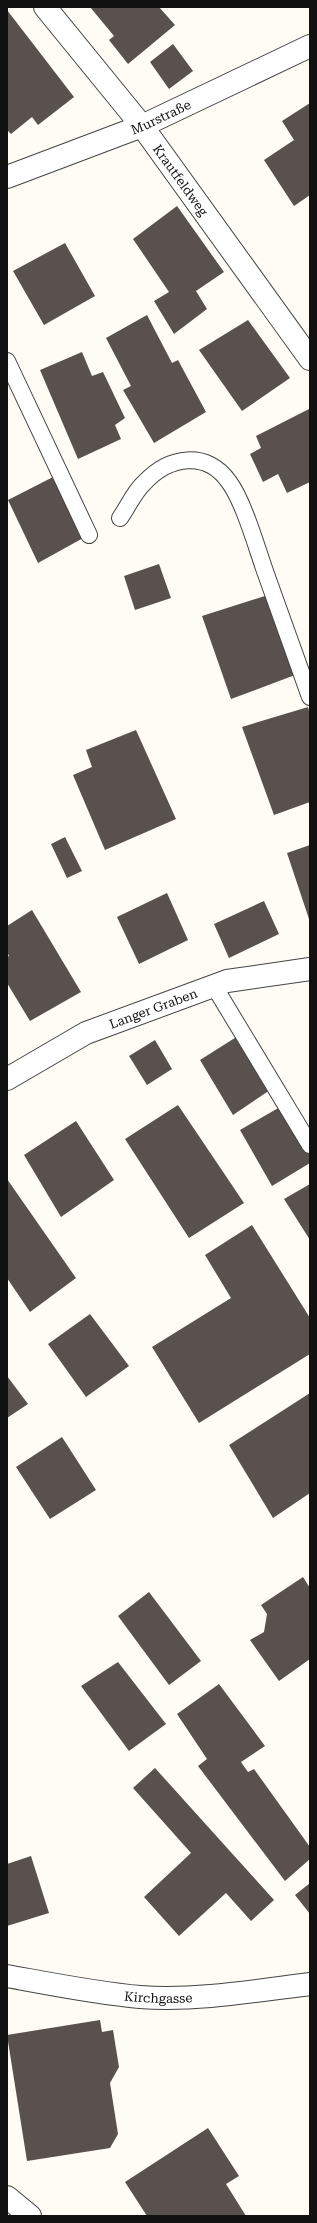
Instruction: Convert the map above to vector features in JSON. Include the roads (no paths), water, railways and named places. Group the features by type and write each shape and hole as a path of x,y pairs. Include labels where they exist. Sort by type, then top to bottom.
{"street":[{"name":"Krautfeldweg","path":"44,7 142,126 310,359"},
{"name":"Murstraße","path":"7,177 142,126 310,46"},
{"name":"Langer Graben","path":"7,1079 86,1033 230,980 310,970"},
{"name":"Kirchgasse","path":"7,1976 92,1992 141,1997 215,1995 310,1984"},
{"path":"7,2197 30,2216"}],"lane":[{"path":"7,361 89,535"},
{"path":"120,518 143,483 166,467 191,459 201,460 212,465 222,473 230,483 247,521 310,697"},
{"path":"214,986 310,1145"}]}
